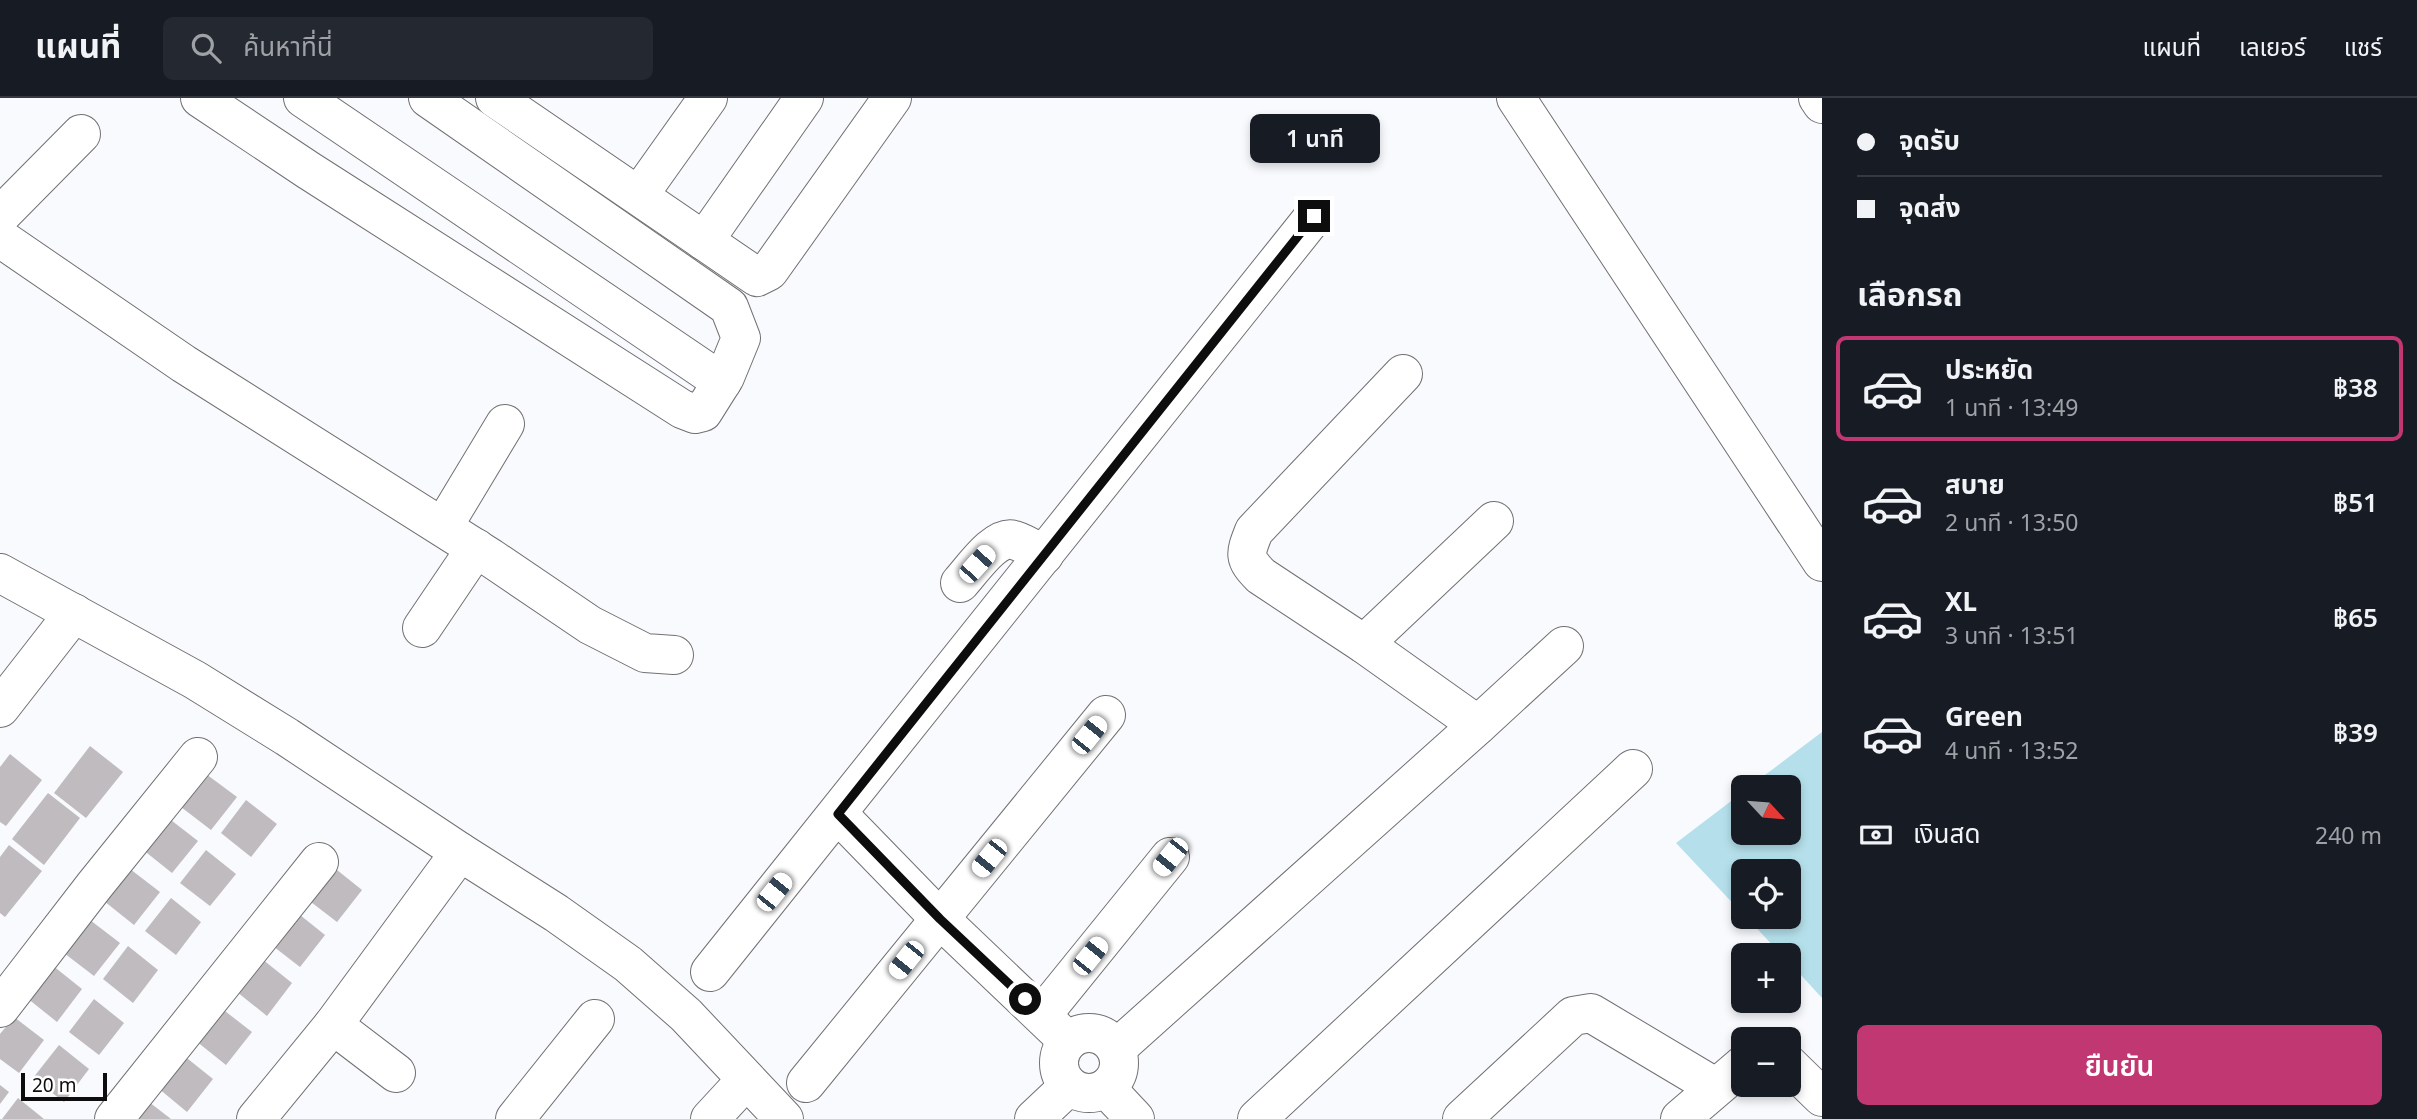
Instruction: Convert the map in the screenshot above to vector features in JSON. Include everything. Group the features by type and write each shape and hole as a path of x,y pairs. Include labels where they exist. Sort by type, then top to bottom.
{"street":[{"path":"200,98 307,170 682,409 695,414 703,412 722,382 741,338 729,307 428,98"},
{"path":"303,98 722,382"},
{"path":"495,98 541,132 639,195 757,277 769,271 892,98"},
{"path":"704,241 804,98"},
{"path":"1516,98 1822,562"},
{"path":"1818,98 1822,104"},
{"path":"639,195 692,104"},
{"path":"0,216 81,134"},
{"path":"710,972 1314,216"},
{"path":"0,238 184,364 443,527 590,625 645,653 674,655"},
{"path":"1403,374 1254,531 1246,551 1248,563 1261,576 1478,725"},
{"path":"443,527 505,424"},
{"path":"1364,645 1494,521"},
{"path":"960,583 995,544 1003,539 1013,539 1044,555"},
{"path":"422,628 475,548"},
{"path":"0,573 195,680 264,722 556,913 628,964 686,1015 782,1118"},
{"path":"0,708 74,613"},
{"path":"1116,1049 1564,646"},
{"path":"806,1083 1106,715"},
{"path":"0,1008 198,757"},
{"path":"1257,1119 1633,769"},
{"path":"838,814 940,919 1068,1041"},
{"path":"256,1119 333,1025 460,852"},
{"path":"1042,1015 1170,857"},
{"path":"114,1119 319,862"},
{"path":"1462,1119 1573,1016 1582,1013 1591,1013 1729,1076 1680,1119"},
{"path":"515,1119 595,1019"},
{"path":"333,1025 396,1073"},
{"path":"1034,1119 1088,1087 1116,1077 1119,1063 1116,1049 1110,1040 1089,1032 1068,1041 1061,1052 1059,1064 1062,1075 1088,1087 1135,1119"},
{"path":"1801,1077 1822,1097"},
{"path":"710,1119 746,1080"}],"water":[{"path":"1822,732 1822,998 1801,975 1801,943 1771,943 1757,929 1801,929 1801,859 1731,859 1731,901 1676,843 1731,801 1731,845 1801,845 1801,775 1765,775"}],"building":[{"path":"90,746 123,772 86,818 54,793"},
{"path":"10,754 42,780 6,826 0,822 0,767"},
{"path":"206,774 237,797 211,830 181,807"},
{"path":"48,793 80,818 44,865 12,839"},
{"path":"246,800 277,824 251,857 221,833"},
{"path":"167,817 198,841 172,873 142,849"},
{"path":"9,845 42,871 5,917 0,913 0,857"},
{"path":"206,850 236,874 210,906 180,883"},
{"path":"332,866 362,890 337,922 307,899"},
{"path":"130,869 160,892 134,925 104,901"},
{"path":"171,898 201,922 176,955 145,931"},
{"path":"295,911 325,935 300,967 269,943"},
{"path":"90,920 120,943 94,976 64,953"},
{"path":"128,946 158,970 133,1003 103,979"},
{"path":"262,959 292,983 267,1016 237,992"},
{"path":"52,965 82,989 57,1022 27,998"},
{"path":"94,999 124,1023 99,1055 69,1032"},
{"path":"221,1008 252,1032 226,1065 196,1041"},
{"path":"14,1017 44,1040 19,1073 0,1059 0,1034"},
{"path":"59,1045 89,1069 64,1102 33,1078"},
{"path":"183,1055 213,1079 187,1112 158,1088"},
{"path":"0,1085 9,1092 0,1104"},
{"path":"18,1098 44,1119 2,1119"},
{"path":"149,1102 171,1119 136,1119"}],"route":[{"path":"1025,999 940,919 838,814 1314,216"}]}
